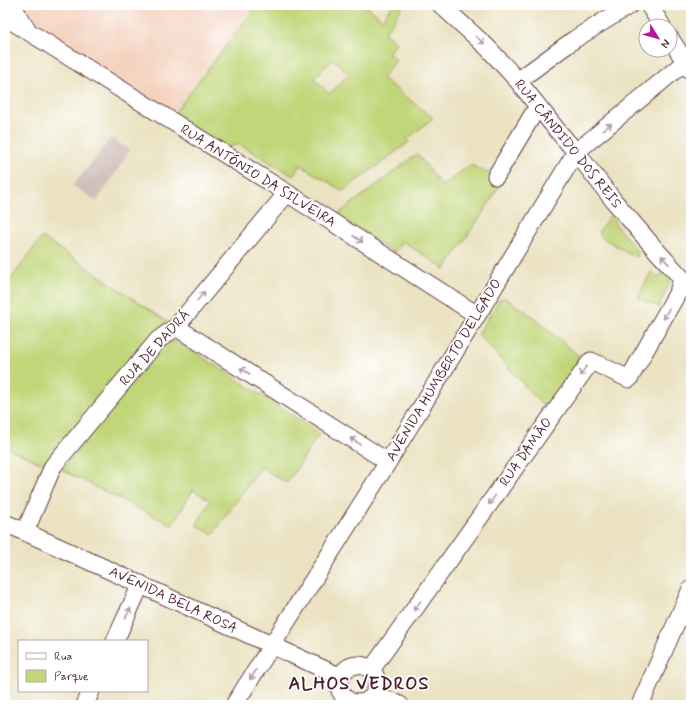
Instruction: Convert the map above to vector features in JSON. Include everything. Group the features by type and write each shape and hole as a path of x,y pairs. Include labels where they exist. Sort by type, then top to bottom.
{"street":[{"name":"RUA ANTÓNIO DA SILVEIRA","path":"13,5 22,23 38,38"},
{"name":"RUA CÂNDIDO DOS REIS","path":"441,5 488,48 518,81 614,201 686,284"},
{"path":"456,5 466,27"},
{"path":"523,77 575,39 630,5"},
{"path":"649,5 657,18"},
{"name":"RUA ANTÓNIO DA SILVEIRA","path":"5,17 287,193 477,315"},
{"path":"678,49 689,63"},
{"name":"AVENIDA HUMBERTO DELGADO","path":"234,705 388,462 576,152 689,63"},
{"path":"496,176 538,106"},
{"name":"RUA DE DADRÁ","path":"25,532 53,466 158,340 176,326 287,193"},
{"name":"RUA DAMÃO","path":"371,670 591,361 629,379 678,292 686,284"},
{"path":"176,326 388,462"},
{"name":"AVENIDA BELA ROSA","path":"5,523 141,584 341,677"},
{"path":"114,640 141,584"},
{"path":"640,705 691,589"},
{"path":"357,665 363,665 371,670 377,678 378,685 374,694 362,703 349,703 340,687 341,677 345,670 357,665"},
{"path":"85,705 91,692"},
{"path":"374,694 400,705"}],"shaded area":[{"path":"10,5 253,5 171,114 36,30"},
{"path":"111,138 130,150 97,201 73,186"}],"green space":[{"path":"257,5 365,5 382,19 393,5 403,5 384,33 396,43 388,53 396,60 382,78 433,118 407,139 409,142 343,191 300,165 293,176 241,145 230,147 226,150 172,116","holes":["333,59 349,74 330,94 314,79"]},
{"path":"417,154 442,186 470,165 496,176 498,187 492,199 445,269 402,241 394,253 337,215"},
{"path":"612,213 615,224 637,251 636,257 601,237 599,231"},
{"path":"42,237 168,322 117,383 108,381 104,389 105,396 43,464 5,447 5,287"},
{"path":"651,272 659,278 662,272 670,282 659,307 638,298"},
{"path":"505,298 532,316 580,357 546,409 478,334 500,299"},
{"path":"172,342 179,342 320,433 287,483 261,467 213,534 196,525 211,501 193,490 172,525 62,470 164,345"}],"district":[{"name":"ALHOS VEDROS","path":"359,684"}]}
